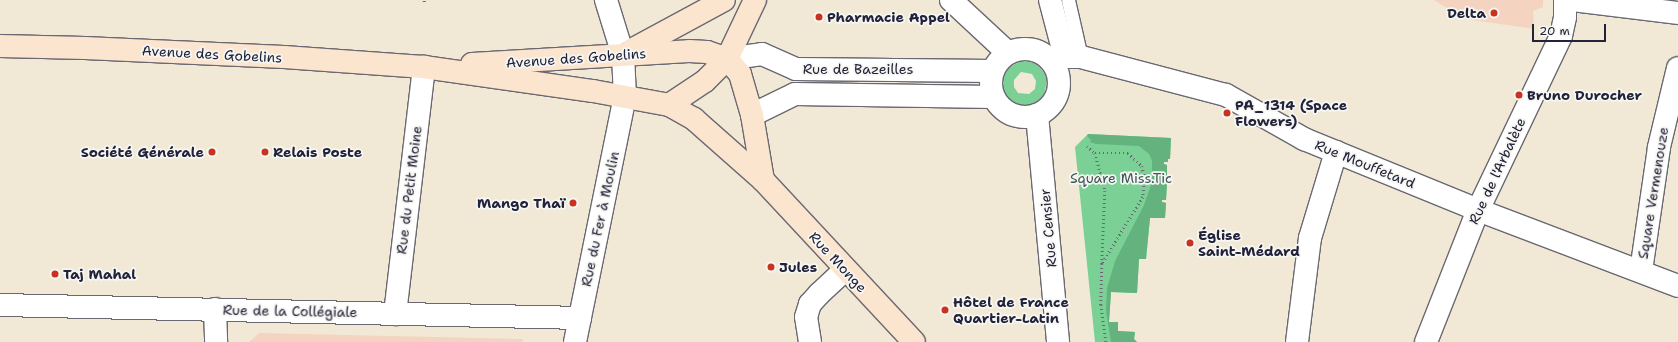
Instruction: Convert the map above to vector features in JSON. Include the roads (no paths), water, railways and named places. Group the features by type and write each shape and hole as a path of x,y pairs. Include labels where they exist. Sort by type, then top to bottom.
{"main road":[{"path":"623,55 724,0"},
{"path":"669,104 705,81 727,59 755,0"},
{"name":"Avenue des Gobelins","path":"0,46 90,48 256,56 424,67 625,96 669,104"},
{"name":"Avenue des Gobelins","path":"424,67 689,51 707,52 727,59"},
{"path":"727,59 740,74 752,114 763,180"},
{"name":"Rue Monge","path":"669,104 694,119 763,180 845,270 914,342"}],"street":[{"name":"Rue du Fer à Moulin","path":"575,342 625,96 623,55 606,0"},
{"path":"951,0 1008,53"},
{"path":"1050,0 1065,58 1058,77 1058,91 1052,104 1045,110 1027,117 1012,114 999,105 993,96 990,80 993,71 996,64 1008,53 1016,50 1030,49 1043,54 1065,58"},
{"name":"Rue de l'Arbalète","path":"1426,342 1478,210 1561,36 1565,17 1565,0"},
{"path":"1571,0 1678,14"},
{"name":"Rue de Bazeilles","path":"727,59 762,54 796,69 993,71"},
{"name":"Rue Mouffetard","path":"1065,58 1226,95 1304,139 1478,210 1678,286"},
{"name":"Rue du Petit Moine","path":"395,314 424,67"},
{"name":"Square Vermenouze","path":"1641,271 1659,147 1678,68"},
{"name":"Rue de Bazeilles","path":"752,114 795,94 993,96"},
{"name":"Rue Censier","path":"1037,114 1058,342"},
{"path":"1296,342 1310,238 1336,152"},
{"path":"810,342 806,317 810,304 845,270"},
{"name":"Rue de la Collégiale","path":"0,305 580,318"},
{"path":"215,310 216,342"}],"lane":[{"path":"1065,58 1068,0"}],"place":[{"name":"Delta","path":"1494,13"},
{"name":"Pharmacie Appel","path":"819,17"},
{"name":"Bruno Durocher","path":"1519,95"},
{"name":"PA_1314 (Space Flowers)","path":"1227,113"},
{"name":"Société Générale","path":"212,152"},
{"name":"Relais Poste","path":"265,152"},
{"name":"Mango Thaï","path":"573,203"},
{"name":"Église Saint-Médard","path":"1190,243"},
{"name":"Jules","path":"771,267"},
{"name":"Taj Mahal","path":"55,274"},
{"name":"Hôtel de France Quartier-Latin","path":"945,310"}],"park label":[{"name":"Square Miss.Tic","path":"1121,178"}]}
